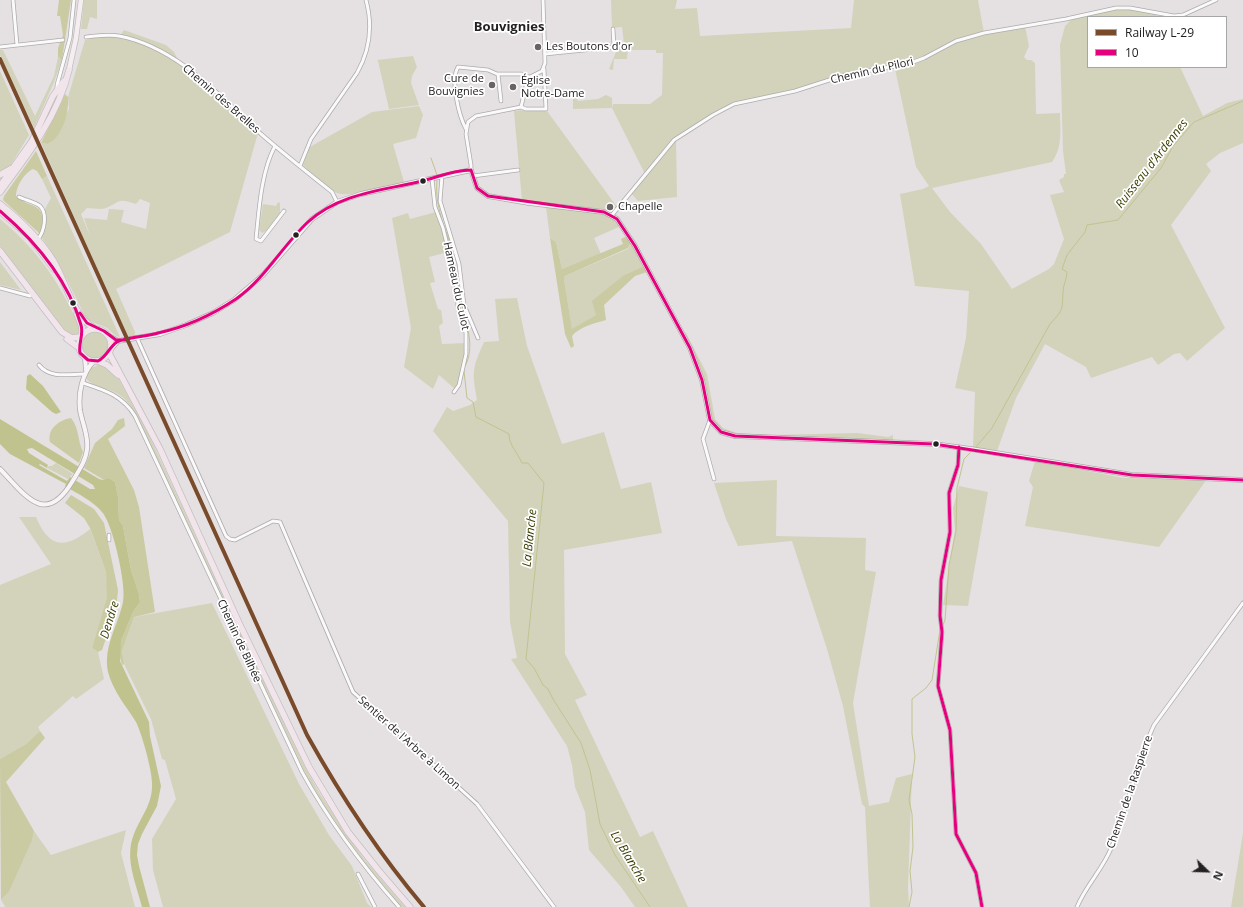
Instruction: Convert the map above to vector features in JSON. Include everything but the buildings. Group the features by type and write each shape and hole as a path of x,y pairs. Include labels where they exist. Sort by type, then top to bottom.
{"highway":[{"path":"0,186 17,163 38,129 57,90 69,70"},
{"path":"0,192 25,158 50,119 61,95 69,70"},
{"path":"0,175 17,163"},
{"path":"0,204 15,216 38,239 57,267 82,317 94,328 104,331 109,336 110,351 123,381 160,449 239,623 309,767 334,810 352,837 410,907"},
{"path":"0,211 29,236 53,267 82,327 78,347"},
{"path":"0,251 62,332 72,338 81,336 94,328"},
{"path":"0,257 61,335 78,347 85,358 111,368 123,381"},
{"path":"96,361 104,358 110,351"}],"main road":[{"path":"69,70 76,38 81,0"}],"street":[{"path":"13,0 17,45"},
{"path":"57,90 57,85 70,38 74,0"},
{"path":"300,166 311,139 362,62 369,40 370,28 366,0"},
{"path":"466,129 468,122 476,116 522,107 526,109 546,109 543,0"},
{"name":"Chemin du Pilori","path":"612,215 674,140 713,115 734,104 795,90 848,74 908,64 924,58 956,41 978,34 1066,19 1116,8 1130,8 1174,16 1184,15 1216,0"},
{"path":"545,54 614,47 613,29"},
{"name":"Chemin des Brelles","path":"86,37 118,35 162,51 208,85 275,146 332,192 337,202"},
{"path":"0,47 63,40"},
{"path":"529,77 521,74 498,74 495,72 463,66 458,67 455,73 454,80 460,114 466,129 471,170 478,188 488,196 529,204 604,212 617,219 630,236 690,348 701,376 710,420 721,432 735,436 922,443 959,447 1132,476 1243,480"},
{"path":"522,107 529,77 544,68"},
{"path":"498,74 501,101"},
{"path":"275,146 260,199 256,239 261,241 284,212"},
{"path":"109,336 118,341 174,330 213,313 234,300 263,275 312,219 337,202 361,194 471,170"},
{"path":"473,176 518,170"},
{"path":"438,177 440,201 459,264 464,305 478,338"},
{"name":"Hameau du Culot","path":"438,177 435,207 443,228 453,269 458,307 466,333 466,354 459,385 454,392"},
{"path":"18,197 40,206 43,212 43,231 38,239"},
{"path":"0,288 30,296"},
{"name":"Sentier de l'Arbre à Limon","path":"137,338 226,536 235,540 273,521 278,521 283,526 353,692 473,800 554,907"},
{"path":"110,351 118,341"},
{"path":"85,358 86,372"},
{"path":"0,469 28,497 37,503 52,504 63,496 86,454 87,441 80,404 82,383 86,372 96,361"},
{"path":"39,365 44,371 55,375 86,372"},
{"name":"Chemin de Bilhée","path":"82,383 114,394 125,402 135,416 302,772 327,814 354,854 399,907"},
{"path":"710,420 703,439 714,479"},
{"path":"959,447 958,465 949,493 950,532 941,580 940,616 942,632 938,686 950,730 956,834 976,873 982,907"},
{"path":"109,535 110,540"},
{"name":"Chemin de la Raspierre","path":"1077,907 1086,888 1113,845 1144,746 1154,725 1243,603"},
{"path":"358,874 374,907"}],"shaded area":[{"path":"59,0 71,0 62,60 58,57 58,48 63,35 60,16 57,16"},
{"path":"84,0 97,0 97,19 90,17 87,29 81,29"},
{"path":"611,0 677,0 675,9 697,8 700,36 851,28 854,0 978,0 984,33 963,38 924,58 897,67 854,73 809,87 734,104 677,137 645,174 612,108 613,104 650,104 662,95 663,53 656,53 656,50 628,50 627,59 614,59 613,70 609,69 616,52 616,47 624,44 622,27 612,28"},
{"path":"1126,8 1156,14 1157,16 1087,16 1087,68 1180,68 1203,116 1227,103 1243,99 1243,143 1220,153 1206,164 1211,171 1171,225 1225,328 1187,361 1180,353 1174,354 1158,365 1152,357 1091,378 1086,367 1045,344 1016,398 997,451 973,447 975,392 955,388 966,338 969,291 915,286 900,194 923,189 929,186 916,167 895,69 921,59 961,40 1025,26 1029,46 1024,57 1035,63 1036,114 1060,113 1060,138 1056,156 1052,162 932,188 950,212 981,244 1012,289 1049,269 1054,264 1064,239 1050,195 1064,192 1059,180 1064,177 1064,174 1066,174 1063,151 1060,45 1065,26 1073,18 1108,10"},
{"path":"124,30 166,45 174,52 180,64 189,71 188,72 258,133 230,232 116,289 135,332 135,336 128,337 41,143 48,144 51,142 69,109 68,97 85,40 105,35 120,36","holes":["140,199 150,203 146,229 121,222 124,210 109,209 107,220 84,218 90,236 81,214 87,208 104,209 120,201 136,204"]},
{"path":"0,50 3,50 35,116 54,76 58,57 62,60 34,128 0,55"},
{"path":"413,56 417,67 412,76 411,83 419,105 389,109 377,60"},
{"path":"0,71 29,135 10,166 0,173"},
{"path":"65,94 68,97 68,103 64,124 58,136 48,144 41,143"},
{"path":"606,95 612,98 612,108 573,109 573,96 577,98 578,101 598,99"},
{"path":"419,106 423,115 416,138 393,144 404,182 361,193 337,193 323,184 303,165 308,148 372,112"},
{"path":"514,111 547,111 617,207 614,210 522,201"},
{"path":"676,139 677,197 638,201 631,193"},
{"path":"36,151 47,176 42,179 37,171 33,169 21,181 16,192 16,196 40,211 42,215 41,233 39,233 3,200 4,196"},
{"path":"47,176 120,337 115,335 107,328 91,322 86,318 57,260 42,238 45,209 51,198 42,179"},
{"path":"278,202 280,203 280,214 266,231 262,233 259,230 263,204 276,206"},
{"path":"546,207 597,212 615,220 621,226 594,238 601,254 562,269 556,242 550,238"},
{"path":"436,212 448,252 429,257 435,282 430,283 438,309 441,310 443,323 439,326 442,344 466,343 461,373 455,389 439,375 433,389 404,367 411,328 392,218 408,213 410,219"},
{"path":"0,219 22,239 50,272 78,322 78,334 73,335 64,329 0,246"},
{"path":"625,237 631,242 628,248 565,276 564,279 572,329 596,315 592,301 624,275 644,266 647,272 635,276 604,305 606,320 579,330 572,336 574,346 571,348 565,334 550,238 556,242 562,269 623,244 621,239"},
{"path":"631,242 644,266 624,275 613,285 596,315 572,330 564,279 565,276 628,249"},
{"path":"0,262 21,290 0,285"},
{"path":"517,298 527,346 562,444 604,432 621,489 651,482 662,533 564,550 565,654 587,695 575,700 640,837 653,831 688,907 635,907 621,887 589,850 585,812 575,787 572,765 567,746 511,659 517,658 510,622 508,521 433,431 447,407 453,411 470,405 477,400 474,370 477,358 484,342 499,341 495,299"},
{"path":"95,332 104,336 108,345 104,354 95,358 86,354 82,345 86,336"},
{"path":"686,333 707,374 715,419 723,428 737,433 774,435 857,433 888,437 893,435 893,440 740,435 725,431 713,421 710,416 707,406 703,376 684,334"},
{"path":"98,365 106,367 117,376 148,433 231,613 305,767 320,794 364,859 405,907 402,907 388,892 362,860 316,793 306,775 135,413 121,396 88,381 86,378 89,369"},
{"path":"30,374 43,386 61,412 56,414 52,412 26,389 27,376"},
{"path":"71,418 76,427 83,452 79,463 50,442 50,433 52,429 58,423"},
{"path":"124,418 125,426 108,439 134,490 139,507 155,612 134,617 122,651 124,664 122,665 119,654 121,641 133,612 140,602 139,594 131,570 123,526 119,520 118,497 115,482 109,478 104,480 84,468 95,443 112,429 118,420"},
{"path":"0,419 99,479 103,480 109,478 115,482 118,497 119,520 123,526 131,570 139,594 140,602 133,612 121,641 120,661 149,722 150,736 161,786 157,806 142,834 138,844 137,855 150,907 142,907 134,880 130,852 134,834 151,797 152,783 150,770 136,722 113,686 108,672 107,663 109,645 121,611 124,594 115,542 106,519 102,512 94,504 65,486 66,484 10,454 0,444","holes":["32,448 93,485 95,489 90,489 70,477 67,481 39,465 40,464 47,468 48,465 29,453 27,449"]},
{"path":"1035,461 1124,478 1207,479 1159,547 1025,526 1033,487 1029,481"},
{"path":"56,463 73,474 68,479 47,468"},
{"path":"777,480 776,536 866,538 865,570 876,572 853,703 869,806 889,802 896,778 912,774 908,888 909,907 870,907 865,807 862,804 843,706 827,649 792,541 738,546 726,519 714,483"},
{"path":"959,486 988,492 968,606 943,605 955,530 953,508"},
{"path":"71,495 94,509 104,523 118,590 116,610 102,650 98,652 92,648 107,598 106,572 90,528 84,518 65,503"},
{"path":"19,517 36,517 41,528 47,535 52,540 59,542 73,540 90,529 106,572 108,598 92,648 98,652 104,679 76,699 73,696 38,727 40,731 26,744 0,759 0,585 51,564"},
{"path":"212,603 299,784 329,835 352,866 367,903 371,907 163,907 153,870 152,839 176,799 165,760 162,759 151,719 124,664 122,651 134,617"},
{"path":"40,731 45,738 6,782 34,831 32,841 9,892 1,900 0,759 26,744"},
{"path":"126,830 121,853 135,907 4,907 5,906 1,900 9,892 32,841 34,831 51,855"},
{"path":"1243,833 1243,907 1231,907"}],"waterway":[{"name":"Ruisseau d'Ardennes","path":"976,447 992,428 1050,324 1060,312 1067,272 1062,269 1067,255 1085,232 1087,225 1118,220 1161,168 1173,146 1194,122 1243,101"},
{"name":"La Blanche","path":"431,158 437,175"},
{"name":"La Blanche","path":"437,181 440,213 457,263 461,300 469,334 470,351 464,368"},
{"name":"La Blanche","path":"464,371 467,398 473,402 476,417 509,434 512,445 522,463 528,463 544,483 526,659 534,668 543,685 548,689 581,743 590,770 600,824 615,855 650,907"},
{"name":"Ruisseau d'Ardennes","path":"943,625 945,620 949,565 956,531 957,488 964,459 970,453"},
{"name":"Ruisseau d'Ardennes","path":"909,907 912,892 910,871 913,847 912,814 909,800 915,757 912,734 912,699 926,688 932,680 940,630"}],"rail line":[{"name":"L-29","path":"0,59 307,735 361,824 407,887 424,907"}],"transit line":[{"name":"10","path":"0,211 38,248 59,277 68,292 81,325 82,332 80,353 88,360 98,361 104,357 117,342 125,339 154,334 189,324 218,310 236,299 247,291 265,272 290,241 308,222 333,205 346,199 374,191 418,182 464,170 471,170"},
{"name":"10","path":"471,170 477,188 488,196 604,212 617,219 635,246 690,348 702,380 710,420 721,432 735,436 934,444 1132,475 1243,480"},
{"name":"10","path":"80,313 87,323 104,331 116,340 127,340"},
{"name":"10","path":"959,447 958,465 949,493 950,532 941,580 940,616 942,632 938,686 950,730 956,834 976,873 982,907"}],"place":[{"name":"Les Boutons d'or","path":"538,47"},
{"name":"Cure de Bouvignies","path":"492,85"},
{"name":"Église Notre-Dame","path":"513,87"},
{"name":"Chapelle","path":"610,207"}],"district":[{"name":"Bouvignies","path":"509,27"}],"water label":[{"name":"Dendre","path":"110,620"}]}
